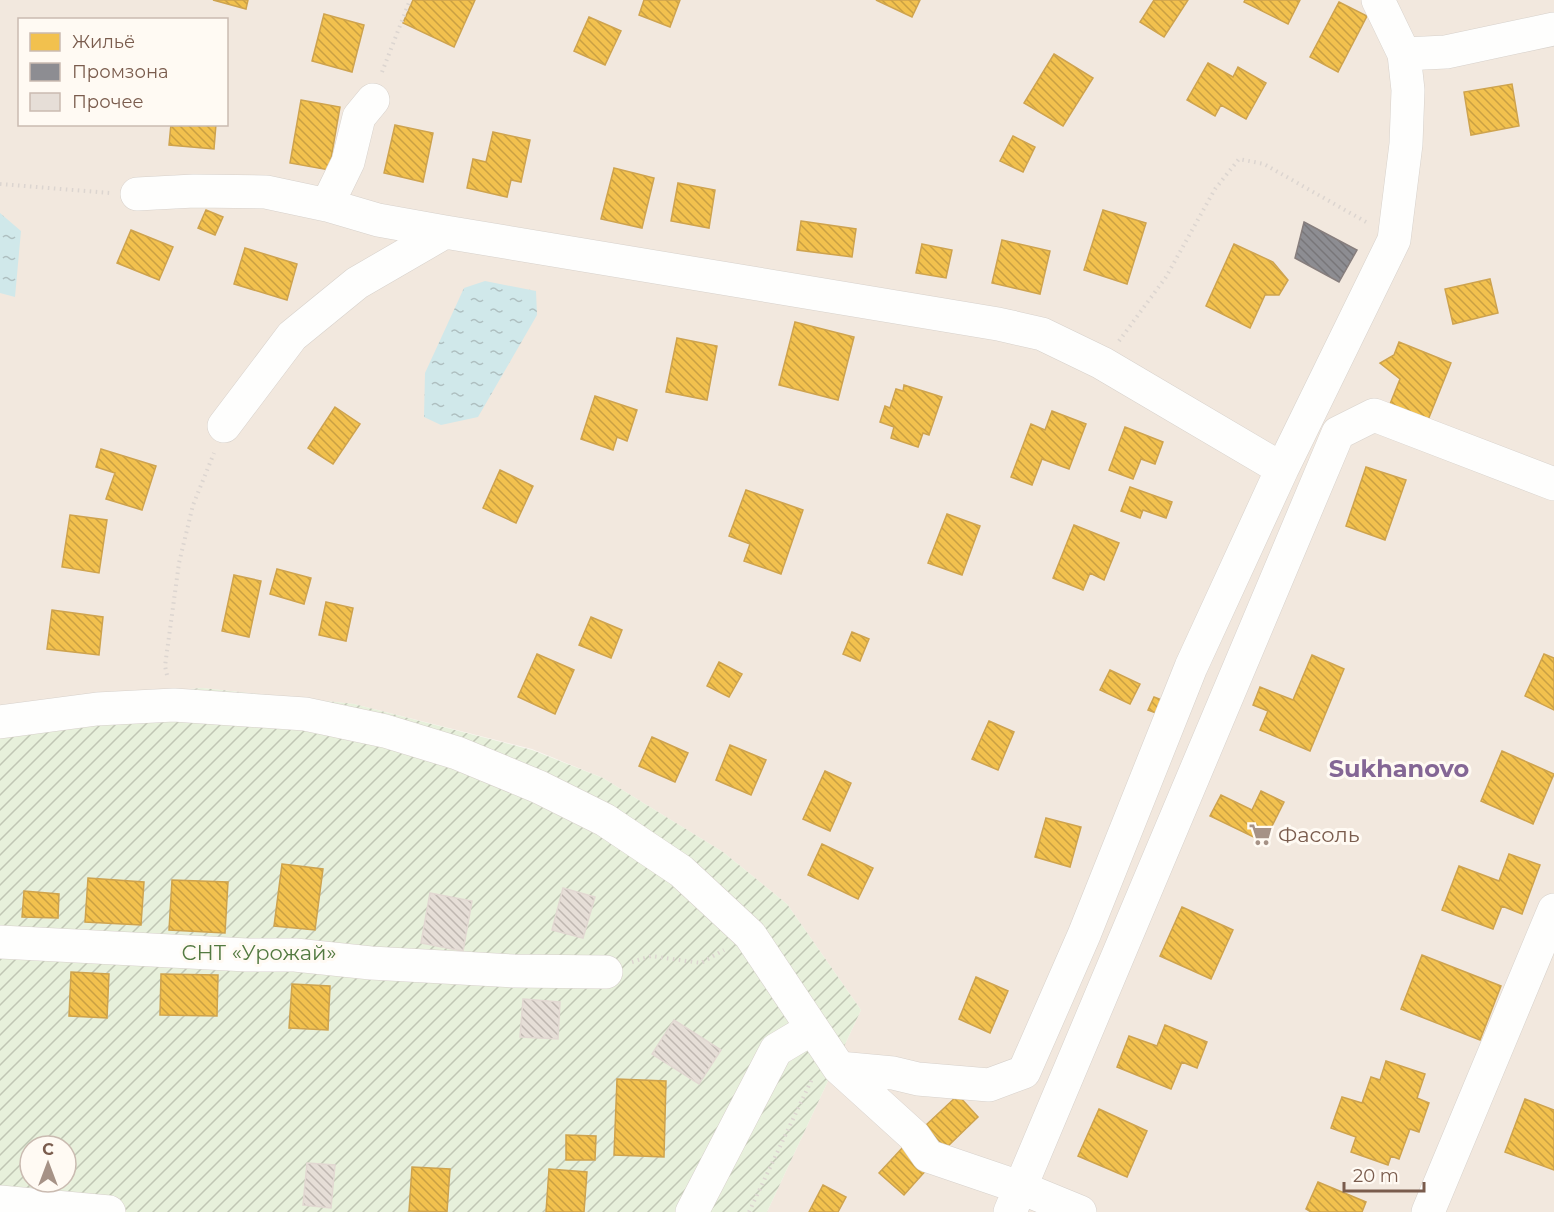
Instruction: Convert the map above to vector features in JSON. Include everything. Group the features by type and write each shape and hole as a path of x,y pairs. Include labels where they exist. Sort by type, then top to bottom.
{"street":[{"path":"692,1212 776,1050 825,1049 892,1073 918,1079 989,1085 1024,1072 1084,935 1191,668 1282,469 1394,240 1406,144 1408,90 1404,54 1378,0"},
{"path":"1404,54 1446,52 1554,29"},
{"path":"327,205 348,162 359,117 373,100"},
{"path":"137,194 194,190 266,192 327,205 378,220 797,293 998,324 1042,334 1102,363 1282,469"},
{"path":"224,426 292,336 357,283 445,232"},
{"path":"1014,1200 1338,434 1374,415 1554,484"},
{"path":"0,722 97,709 174,705 305,714 385,731 457,753 539,787 605,820 681,871 750,935 825,1049 914,1136 928,1156 1014,1200 1080,1212"},
{"path":"1428,1212 1554,910"},
{"path":"0,942 247,956 295,956 514,971 606,972"},
{"path":"0,1202 110,1212"}],"path":[{"path":"373,100 410,0"},
{"path":"1102,363 1166,278 1215,189 1239,159 1264,164 1339,205 1394,240"},
{"path":"0,184 137,194"},
{"path":"174,705 165,666 179,563 194,505 224,426"},
{"path":"606,972 651,956 700,963 750,935"},
{"path":"748,1212 825,1049"}],"shaded area":[{"path":"0,0 1554,0 1554,1212 767,1212 861,1010 787,904 723,852 603,778 532,749 354,704 202,688 0,705"}],"green space":[{"name":"СНТ «Урожай»","path":"202,688 354,704 532,750 603,778 723,852 787,904 861,1010 767,1212 0,1212 0,705"}],"water":[{"path":"0,213 21,231 15,297 0,293"},
{"path":"485,281 536,291 537,315 478,417 441,425 424,417 425,373 464,288"}],"building: Жильё":[{"path":"213,0 248,0 246,9"},
{"path":"413,0 475,0 454,47 403,23"},
{"path":"644,0 680,0 670,27 639,15"},
{"path":"876,0 920,0 912,17"},
{"path":"1154,0 1188,0 1164,37 1140,22"},
{"path":"1245,0 1300,0 1288,24 1244,2"},
{"path":"1339,2 1367,16 1338,72 1310,57"},
{"path":"324,14 364,25 352,72 312,61"},
{"path":"589,17 621,31 605,65 574,51"},
{"path":"1054,54 1093,78 1063,126 1024,103"},
{"path":"1208,63 1233,77 1238,67 1266,83 1246,119 1221,105 1215,116 1187,100"},
{"path":"1512,84 1519,126 1471,135 1464,92"},
{"path":"301,100 340,107 329,170 290,163"},
{"path":"395,125 433,133 423,182 384,173"},
{"path":"171,126 216,126 214,149 169,145"},
{"path":"493,132 530,140 521,182 511,180 507,197 467,188 473,159 486,162"},
{"path":"1013,136 1035,147 1023,172 1000,161"},
{"path":"614,168 654,178 642,228 601,219"},
{"path":"678,183 715,190 709,228 671,221"},
{"path":"206,210 223,217 215,235 198,228"},
{"path":"1103,210 1146,223 1127,284 1084,270"},
{"path":"801,221 856,229 852,257 797,250"},
{"path":"131,230 173,247 159,280 117,263"},
{"path":"1002,240 1050,251 1040,294 992,283"},
{"path":"922,244 952,250 946,278 916,273"},
{"path":"1234,244 1273,262 1288,280 1279,295 1265,295 1250,328 1206,306"},
{"path":"245,248 297,264 287,300 234,284"},
{"path":"1490,279 1498,313 1453,324 1445,289"},
{"path":"795,322 854,337 838,400 779,385"},
{"path":"677,338 717,346 707,400 666,392"},
{"path":"1399,342 1451,363 1428,420 1390,404 1400,379 1380,363 1394,355"},
{"path":"904,385 942,397 929,435 923,433 918,447 891,438 894,427 880,422 885,406 890,408 896,389 903,391"},
{"path":"595,396 637,410 627,441 617,437 613,450 581,439"},
{"path":"335,407 360,424 333,464 308,448"},
{"path":"1052,411 1086,424 1069,469 1042,459 1032,485 1011,477 1031,424 1045,430"},
{"path":"1125,427 1163,442 1155,464 1141,459 1133,479 1109,470"},
{"path":"101,449 156,466 142,510 106,499 115,473 96,467"},
{"path":"1366,467 1406,480 1385,540 1346,526"},
{"path":"500,470 533,486 516,523 483,508"},
{"path":"1130,487 1172,502 1166,518 1143,510 1140,518 1121,511"},
{"path":"746,490 803,510 781,574 744,561 750,544 729,536"},
{"path":"947,514 980,526 962,575 928,563"},
{"path":"70,515 107,520 99,573 62,567"},
{"path":"1074,525 1119,543 1104,580 1090,573 1083,590 1053,578"},
{"path":"277,569 311,578 304,604 270,594"},
{"path":"234,575 261,581 249,637 222,631"},
{"path":"326,602 353,608 346,641 319,635"},
{"path":"52,610 103,617 99,655 47,649"},
{"path":"591,617 622,630 611,658 579,645"},
{"path":"852,632 869,639 860,661 843,654"},
{"path":"537,654 574,670 555,714 518,697"},
{"path":"1544,654 1554,658 1554,710 1525,696"},
{"path":"1312,655 1344,669 1310,751 1260,730 1268,711 1253,705 1260,687 1293,700"},
{"path":"719,662 742,674 729,697 707,686"},
{"path":"1110,670 1140,684 1130,704 1100,690"},
{"path":"1154,697 1172,704 1167,717 1148,710"},
{"path":"989,721 1014,732 998,770 972,759"},
{"path":"652,737 688,753 675,782 639,766"},
{"path":"730,745 766,760 751,795 716,780"},
{"path":"1502,751 1554,774 1533,824 1481,801"},
{"path":"825,771 851,783 830,831 803,819"},
{"path":"1261,791 1284,802 1264,842 1210,816 1221,795 1252,810"},
{"path":"1046,818 1081,827 1070,867 1035,857"},
{"path":"822,844 873,868 858,899 808,875"},
{"path":"1509,854 1540,865 1522,914 1502,906 1493,929 1442,910 1459,866 1499,881"},
{"path":"282,864 323,869 315,930 274,926"},
{"path":"88,878 144,882 141,925 85,922"},
{"path":"172,880 228,882 225,933 169,930"},
{"path":"24,891 59,894 58,918 22,917"},
{"path":"1182,907 1233,930 1211,979 1160,956"},
{"path":"1422,955 1501,986 1480,1040 1401,1009"},
{"path":"71,972 109,974 107,1018 69,1016"},
{"path":"161,974 218,975 217,1016 160,1015"},
{"path":"976,977 1008,991 990,1033 959,1019"},
{"path":"292,984 330,986 328,1030 289,1028"},
{"path":"1165,1025 1207,1042 1197,1068 1182,1062 1171,1089 1117,1067 1129,1036 1157,1046"},
{"path":"1386,1061 1425,1074 1417,1098 1429,1103 1419,1132 1410,1129 1399,1159 1391,1156 1388,1165 1351,1152 1356,1137 1331,1128 1342,1097 1362,1103 1371,1077 1380,1080"},
{"path":"617,1079 666,1081 664,1157 614,1155"},
{"path":"958,1095 978,1117 946,1148 925,1126"},
{"path":"1525,1099 1554,1110 1554,1170 1505,1152"},
{"path":"1099,1109 1147,1131 1127,1177 1078,1156"},
{"path":"566,1135 596,1136 595,1160 566,1160"},
{"path":"904,1146 928,1168 904,1195 879,1173"},
{"path":"412,1167 450,1169 447,1212 409,1211"},
{"path":"549,1169 587,1172 584,1212 546,1212"},
{"path":"1318,1182 1366,1202 1362,1212 1311,1212 1306,1209"},
{"path":"823,1185 846,1197 838,1212 809,1212"}],"building: Промзона":[{"path":"1304,222 1357,250 1339,282 1295,258"}],"building: Прочее":[{"path":"563,888 595,897 583,938 552,930"},
{"path":"430,893 472,901 463,951 421,943"},
{"path":"523,999 560,1002 558,1039 520,1037"},
{"path":"674,1020 721,1050 699,1084 652,1054"},
{"path":"307,1163 335,1165 331,1208 303,1205"}],"place":[{"name":"Фасоль","path":"1260,835"}],"district":[{"name":"Sukhanovo","path":"1399,769"}]}
